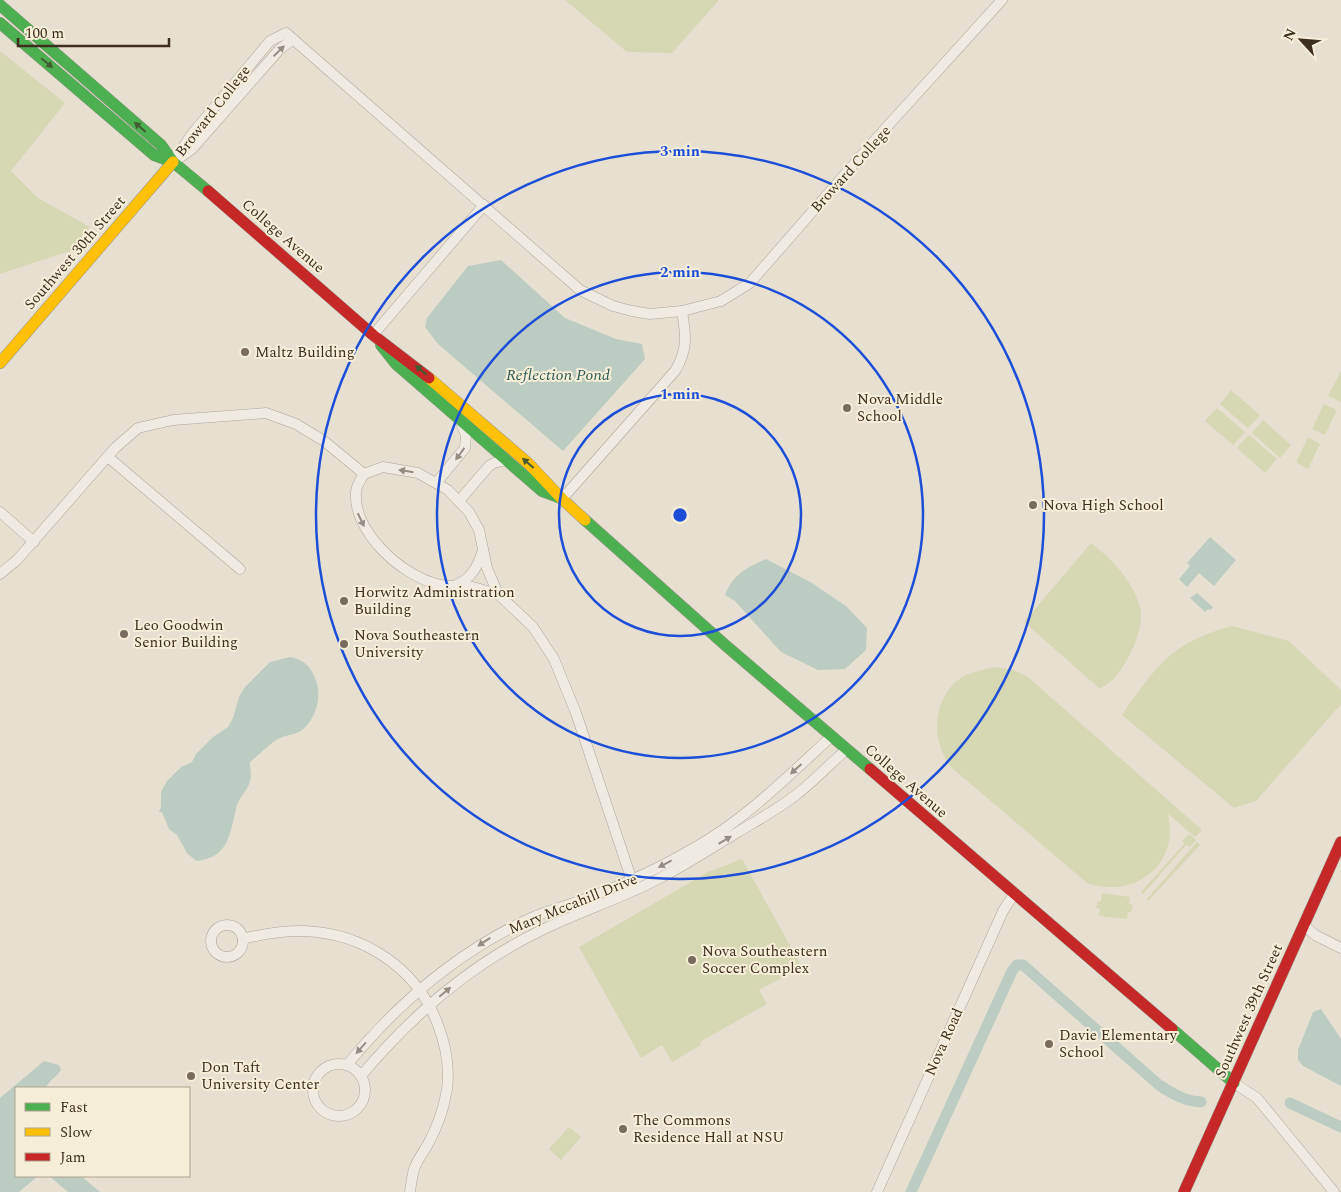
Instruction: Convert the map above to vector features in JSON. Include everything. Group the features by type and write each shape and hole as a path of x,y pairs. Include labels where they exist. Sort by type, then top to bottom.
{"street":[{"name":"Broward College","path":"173,162 192,149 279,50 289,36 580,290 613,306 650,314 682,311 721,302 750,284 1002,0"},
{"name":"College Avenue","path":"0,5 161,145 173,162"},
{"name":"College Avenue","path":"0,23 154,155 173,162 184,170 373,335 403,355 458,401 549,481 562,499 724,644 1234,1082"},
{"name":"Southwest 30th Street","path":"0,363 173,162"},
{"path":"373,335 484,205"},
{"path":"562,499 675,371 684,353 686,344 682,311"},
{"name":"College Avenue","path":"373,335 396,364 506,460 542,491 562,499"},
{"path":"0,574 17,560 108,457 138,428 173,420 266,413 296,424 324,441 364,474"},
{"path":"437,482 465,448 467,442 466,434 460,420"},
{"path":"108,457 240,569"},
{"path":"459,501 489,466 506,460"},
{"path":"498,594 471,587 438,585 397,564 369,536 356,509 356,489 364,474 383,467 418,472 448,490 476,523 487,568 498,594 533,627 554,659 576,713 634,885"},
{"path":"0,512 34,542"},
{"path":"456,585 464,581 475,570 483,550"},
{"name":"Mary Mccahill Drive","path":"361,1076 430,1004 456,982 533,934 634,885 696,847 732,823 766,796 832,736"},
{"name":"Mary Mccahill Drive","path":"347,1065 389,1018 420,990 459,959 491,938 536,916 634,885 676,869 796,795 847,749"},
{"path":"766,796 774,810"},
{"name":"Southwest 39th Street","path":"1184,1192 1341,842"},
{"name":"Nova Road","path":"877,1192 1003,911 1014,894"},
{"path":"1304,925 1315,935 1341,948"},
{"path":"242,939 279,932 304,931 352,940 385,956 400,968 430,1004 443,1037 448,1076 447,1089 439,1121 414,1169 410,1192"},
{"path":"347,1065 361,1076 365,1092 359,1106 353,1112 338,1116 318,1105 313,1090 318,1075 331,1066 347,1065"},
{"path":"1234,1082 1257,1098 1334,1192"}],"green space":[{"path":"565,0 719,0 672,53 627,52"},
{"path":"0,51 65,103 11,171 38,198 90,227 70,251 0,274"},
{"path":"1341,371 1341,402 1328,396"},
{"path":"1231,390 1260,415 1248,428 1220,404"},
{"path":"1324,404 1337,410 1325,435 1312,429"},
{"path":"1217,408 1245,432 1233,445 1205,421"},
{"path":"1263,420 1291,445 1280,458 1252,433"},
{"path":"1249,435 1277,459 1265,473 1237,448"},
{"path":"1308,437 1320,444 1308,469 1296,462"},
{"path":"1091,543 1121,571 1137,597 1141,615 1135,644 1126,662 1113,679 1100,689 1024,622"},
{"path":"1232,626 1289,641 1341,690 1341,704 1256,801 1234,808 1122,715 1145,683 1167,658 1194,640 1211,632"},
{"path":"995,667 1014,670 1028,677 1202,830 1195,837 1168,814 1170,834 1167,849 1161,861 1152,872 1129,885 1101,887 1087,883 952,768 940,747 937,723 939,711 949,689 958,680 967,675"},
{"path":"1189,834 1196,840 1190,847 1186,845 1143,894 1141,892 1185,843 1182,841"},
{"path":"1197,842 1200,845 1148,901 1146,900"},
{"name":"Nova Southeastern Soccer Complex","path":"742,859 802,967 759,990 767,1004 700,1042 701,1045 672,1062 662,1045 641,1058 579,947 708,872"},
{"path":"1102,893 1130,897 1129,904 1133,905 1131,912 1128,912 1127,919 1099,916 1100,909 1096,908 1098,901 1101,901"},
{"path":"569,1127 581,1137 561,1160 549,1149"}],"water":[{"name":"Reflection Pond","path":"501,260 565,318 616,339 642,344 645,359 563,451 438,344 425,327 427,318 468,266"},
{"path":"1210,537 1236,560 1214,586 1199,573 1187,587 1179,579 1190,566 1187,563"},
{"path":"766,559 812,583 846,606 867,628 866,650 845,669 818,670 781,652 735,601 725,595 732,582 741,572"},
{"path":"1197,593 1213,607 1210,610 1208,609 1205,612 1190,598"},
{"path":"290,657 306,664 313,674 318,692 314,715 305,728 276,740 250,762 250,781 237,805 227,842 216,855 196,861 187,853 177,835 169,829 162,812 159,812 161,792 167,781 181,767 192,762 196,754 213,737 228,727 233,718 239,697 245,687 270,662"},
{"path":"1321,1009 1341,1039 1341,1086 1303,1066 1298,1060 1298,1050 1313,1012"},
{"path":"44,1061 59,1065 61,1070 47,1087 15,1087 15,1177 37,1177 19,1192 0,1192 0,1098"},
{"path":"50,1177 82,1177 100,1192 68,1192"}],"waterway":[{"path":"911,1192 1012,971 1017,965 1023,965 1159,1085 1184,1099 1201,1102"},
{"path":"1290,1103 1341,1127"}],"traffic: fast":[{"path":"0,5 161,145 173,162"},
{"path":"0,23 154,155 173,162 208,191"},
{"path":"381,345 396,364 542,491 561,498"},
{"path":"585,520 724,644 870,769"},
{"path":"1172,1029 1234,1083"}],"traffic: slow":[{"path":"0,363 173,162"},
{"path":"429,378 529,464 585,520"}],"traffic: jam":[{"path":"208,191 373,335 429,378"},
{"path":"870,769 1172,1029"},
{"path":"1184,1192 1341,842"}],"place":[{"name":"Maltz Building","path":"245,352"},
{"name":"Nova Middle School","path":"847,408"},
{"name":"Nova High School","path":"1033,505"},
{"name":"Horwitz Administration Building","path":"344,601"},
{"name":"Leo Goodwin Senior Building","path":"124,634"},
{"name":"Nova Southeastern University","path":"344,644"},
{"name":"Nova Southeastern Soccer Complex","path":"692,960"},
{"name":"Davie Elementary School","path":"1049,1044"},
{"name":"Don Taft University Center","path":"191,1076"},
{"name":"The Commons Residence Hall at NSU","path":"623,1129"}]}
